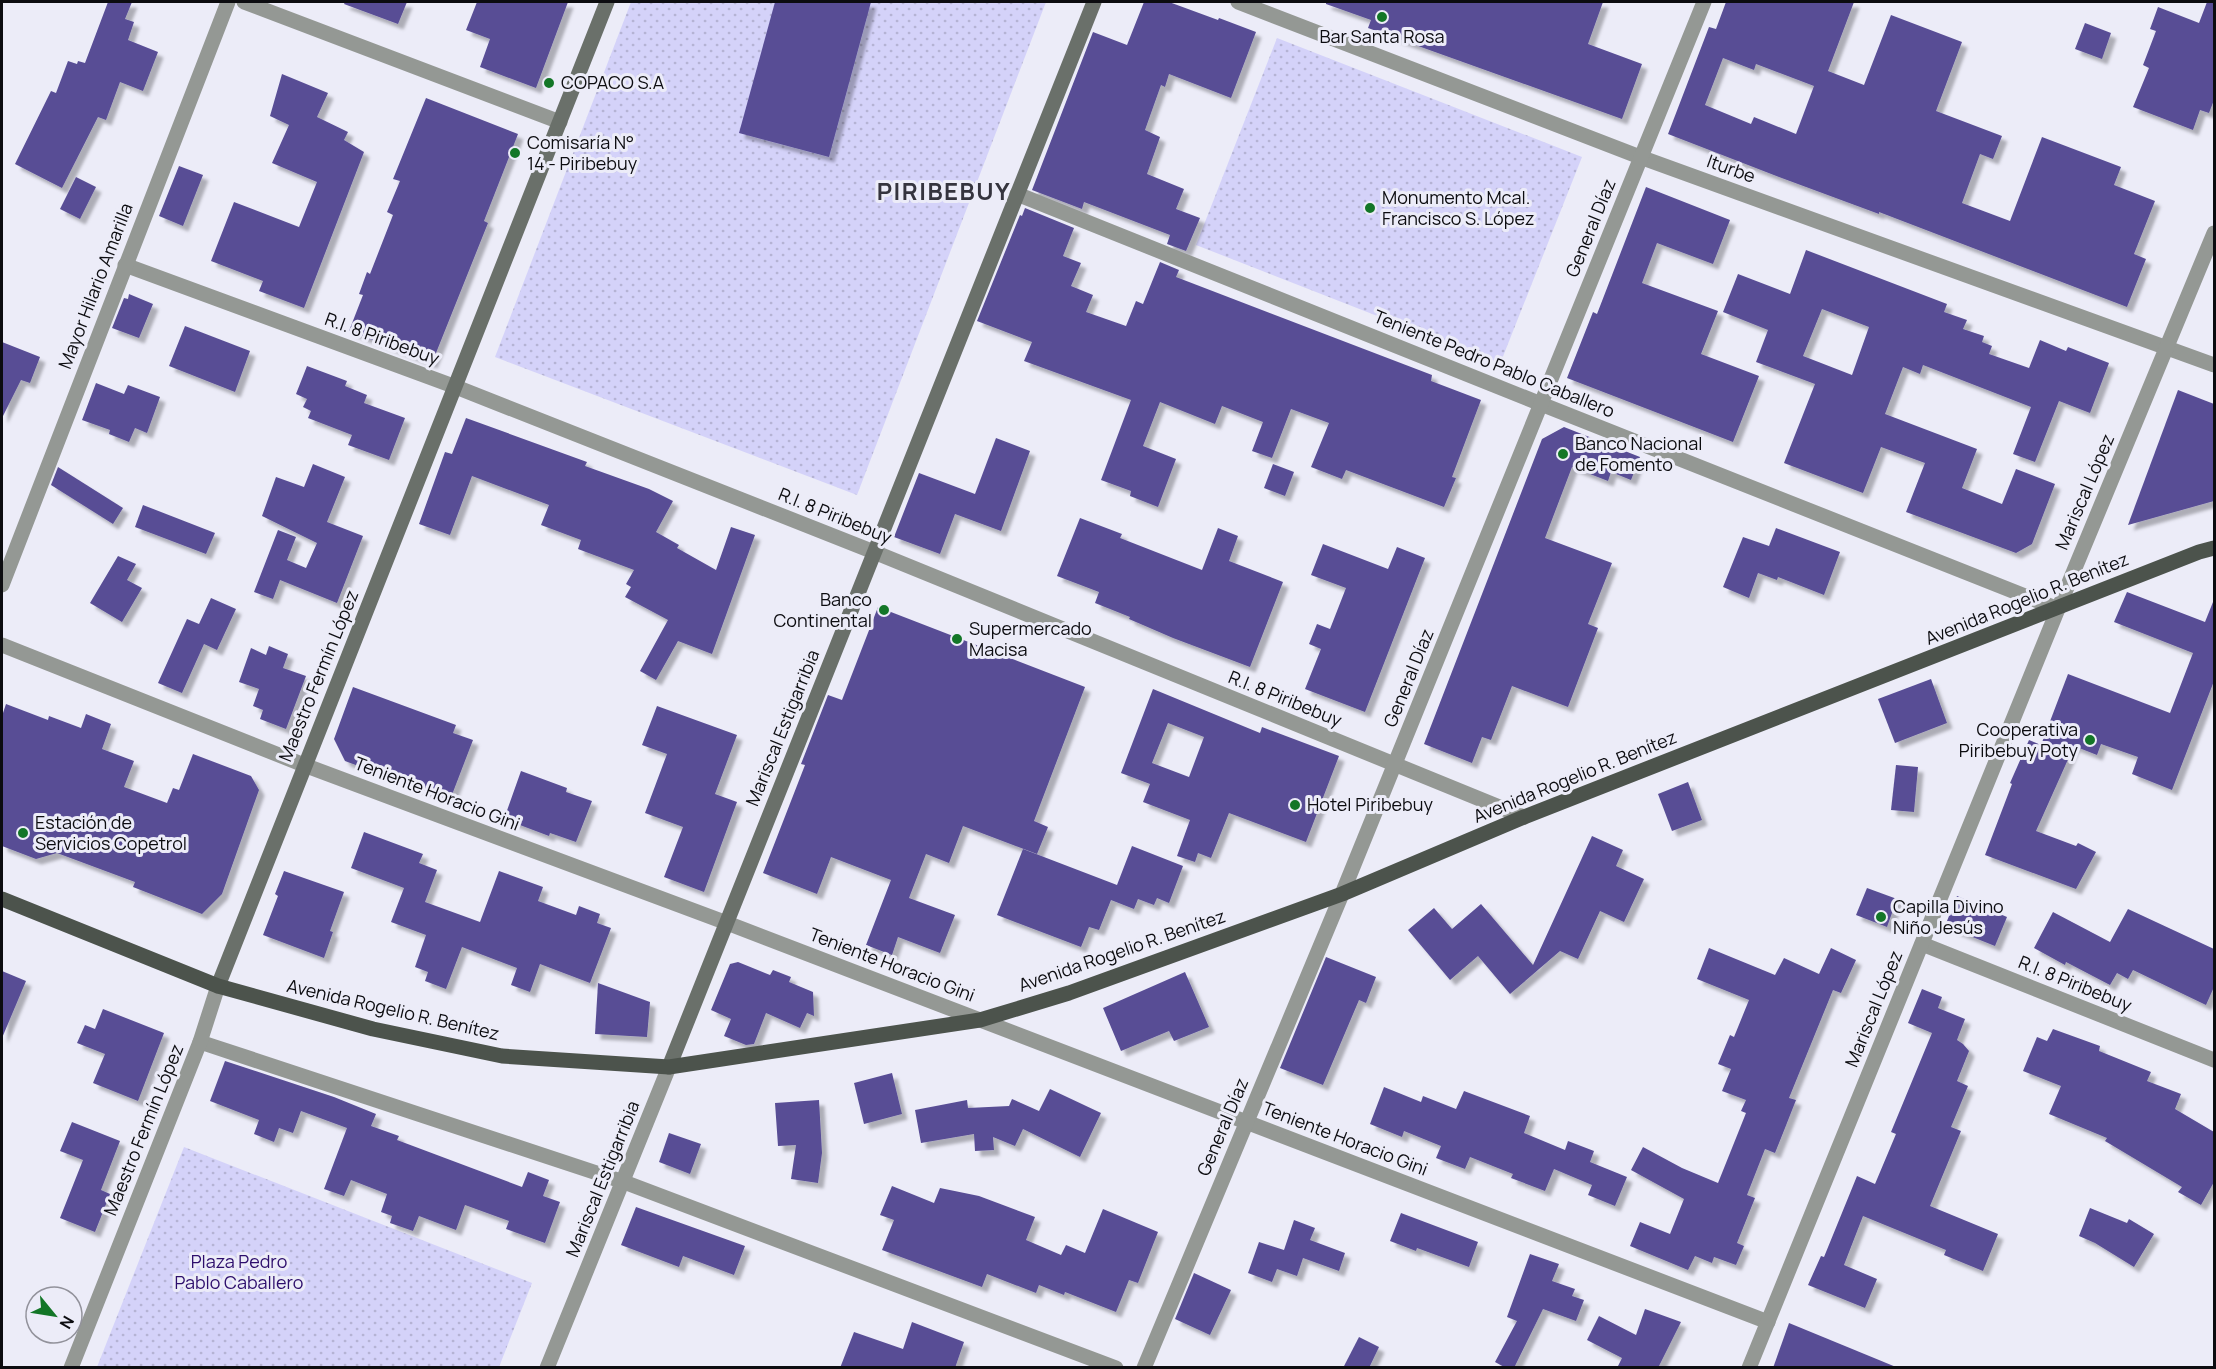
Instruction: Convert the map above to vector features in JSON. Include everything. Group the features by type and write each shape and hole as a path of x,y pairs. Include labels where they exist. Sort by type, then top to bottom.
{"main road":[{"name":"Avenida Rogelio R. Benítez","path":"2,899 218,986 373,1029 502,1056 669,1067 980,1020 1069,993 1342,894 1524,817 2214,548"}],"street":[{"name":"Mayor Hilario Amarilla","path":"2,585 228,2"},
{"path":"244,2 560,122"},
{"name":"Maestro Fermín López","path":"71,1368 200,1042 218,986 304,765 607,2"},
{"name":"Mariscal Estigarribia","path":"547,1368 624,1182 1094,2"},
{"name":"Iturbe","path":"1238,2 1640,157 2167,346 2214,365"},
{"name":"General Díaz","path":"1144,1368 1342,894 1704,2"},
{"name":"Teniente Pedro Pablo Caballero","path":"1017,194 2058,609"},
{"name":"Mariscal López","path":"1749,1368 2058,609 2214,233"},
{"name":"R.I. 8 Piribebuy","path":"125,266 456,387 874,552 1524,817"},
{"name":"Teniente Horacio Gini","path":"2,645 304,765 726,923 1768,1322"},
{"name":"R.I. 8 Piribebuy","path":"1922,944 2214,1060"},
{"path":"200,1042 624,1182 1116,1368"}],"green space":[{"path":"631,2 1046,2 857,495 495,357"},
{"path":"1277,38 1582,157 1500,364 1196,245"},
{"name":"Plaza Pedro Pablo Caballero","path":"184,1147 532,1283 499,1367 97,1367"}],"building":[{"path":"108,2 132,2 125,19 134,22 128,40 158,52 143,91 120,82 106,120 98,117 62,188 15,164 51,91 56,93 68,61 77,64 78,61 85,63"},
{"path":"345,2 407,2 398,24 344,4"},
{"path":"477,2 568,2 536,88 480,67 490,39 466,30"},
{"path":"775,2 871,2 829,157 739,133"},
{"path":"1144,2 1169,2 1256,32 1231,98 1169,74 1165,87 1161,85 1145,130 1160,137 1147,174 1184,189 1176,209 1200,218 1186,251 1167,244 1170,235 1084,202 1082,209 1032,190 1093,32 1127,45"},
{"path":"1326,2 1603,2 1588,44 1642,64 1622,119 1368,28 1371,20 1326,4"},
{"path":"1726,2 1854,2 1828,71 1864,85 1891,15 1962,42 1936,111 2002,136 1993,159 1980,154 1962,203 2010,221 2042,137 2121,167 2114,185 2155,201 2134,254 2146,259 2127,307 1668,134 1709,27 1716,29","holes":["1723,58 1754,70 1756,64 1814,86 1796,134 1754,117 1751,124 1705,105"]},
{"path":"2207,2 2214,2 2214,100 2209,113 2200,110 2193,130 2133,107 2149,68 2143,65 2156,31 2150,29 2158,7 2199,23"},
{"path":"2085,23 2111,33 2102,59 2075,49"},
{"path":"282,74 328,93 317,117 348,132 344,140 364,152 304,308 259,291 263,281 211,261 234,202 299,227 317,182 272,163 289,125 270,116"},
{"path":"426,98 518,134 484,221 488,223 432,363 349,331 363,295 359,294 367,272 370,274 393,215 387,212 400,181 393,179"},
{"path":"179,166 203,175 183,226 159,216"},
{"path":"76,177 96,187 80,219 60,209"},
{"path":"1646,187 1730,220 1713,264 1657,243 1642,283 1718,311 1701,354 1759,376 1733,442 1567,378 1593,312 1597,314"},
{"path":"1025,208 1074,228 1063,256 1081,263 1071,286 1093,295 1086,312 1126,326 1136,301 1143,304 1160,262 1179,270 1176,277 1432,375 1431,381 1481,400 1452,477 1456,478 1444,507 1346,470 1342,479 1311,467 1329,423 1291,409 1272,458 1252,451 1263,422 1222,406 1215,424 1160,402 1143,446 1176,459 1158,507 1130,496 1131,491 1101,480 1131,400 1024,361 1032,342 977,321 1020,215 1022,216"},
{"path":"1806,250 1947,304 1944,312 1967,320 1963,329 1984,336 1982,342 1992,346 1989,354 2029,368 2040,340 2066,351 2068,347 2109,363 2090,413 2059,401 2035,462 2013,454 2031,407 1923,365 1920,374 1903,367 1885,414 1977,449 1962,488 2002,504 2016,469 2055,484 2032,544 2016,553 1906,512 1925,463 1881,447 1863,493 1784,463 1815,384 1756,362 1768,330 1723,312 1738,274 1790,294","holes":["1822,309 1869,327 1852,375 1803,356"]},
{"path":"129,294 153,304 139,338 112,328 124,298 128,299"},
{"path":"185,326 250,351 235,392 169,366"},
{"path":"2,342 40,357 30,383 21,380 2,418"},
{"path":"307,366 347,381 345,386 367,395 364,403 405,418 389,460 348,445 352,435 308,418 311,411 303,407 307,399 296,394"},
{"path":"96,383 124,394 128,385 160,397 147,433 135,428 129,442 109,434 110,430 82,420"},
{"path":"2178,390 2214,404 2214,501 2128,525"},
{"path":"466,418 587,462 585,466 649,489 673,501 656,532 679,545 677,548 716,570 731,527 755,535 712,654 678,641 656,680 640,671 668,620 625,597 631,587 626,584 634,570 578,549 581,540 541,525 549,505 472,476 450,535 419,524 445,452 452,454"},
{"path":"1564,427 1640,457 1631,480 1611,472 1608,481 1572,467 1545,538 1612,563 1588,624 1598,628 1568,707 1512,686 1491,740 1482,737 1472,763 1424,744 1542,439"},
{"path":"996,438 1030,451 1001,531 955,514 940,554 894,537 919,473 975,494"},
{"path":"313,464 345,477 327,522 363,536 337,603 280,580 273,599 254,592 278,530 296,537 287,560 306,568 317,543 262,516 276,477 304,487"},
{"path":"1273,464 1294,472 1285,496 1264,488"},
{"path":"58,467 123,508 113,524 51,485"},
{"path":"143,505 215,533 206,554 135,527"},
{"path":"1080,518 1122,534 1120,538 1202,570 1218,528 1238,536 1229,561 1283,582 1250,667 1173,638 1095,603 1099,592 1057,576"},
{"path":"1776,528 1840,552 1824,595 1778,577 1777,580 1758,573 1749,598 1723,587 1743,537 1769,546"},
{"path":"1323,544 1388,569 1397,547 1425,558 1365,712 1305,689 1321,649 1309,644 1317,624 1330,629 1346,588 1311,575"},
{"path":"118,556 136,564 127,580 142,588 122,622 90,603"},
{"path":"2127,592 2205,622 2214,602 2214,681 2172,790 2132,774 2138,757 2101,744 2097,755 2074,746 2036,831 2076,846 2078,843 2096,852 2076,889 1985,855 2012,784 2010,783 2029,740 2041,745 2068,674 2170,713 2193,653 2114,622"},
{"path":"211,598 236,609 217,650 204,644 182,693 158,683 187,619 199,624"},
{"path":"878,607 1085,687 1034,821 1048,827 1037,854 963,826 949,863 926,854 909,898 955,915 940,953 898,937 892,955 866,945 891,880 831,857 817,894 763,873 805,765 801,764 828,695 842,700"},
{"path":"269,646 288,654 283,668 306,676 286,729 260,719 263,710 253,706 259,689 239,682 251,648 266,655"},
{"path":"1931,679 1947,723 1895,743 1878,699"},
{"path":"353,687 456,725 453,733 473,740 450,800 345,761 334,739"},
{"path":"1153,689 1260,733 1262,727 1339,756 1306,842 1229,813 1211,858 1198,853 1195,862 1177,856 1190,820 1143,802 1150,784 1121,773","holes":["1168,723 1204,737 1189,777 1152,763"]},
{"path":"6,704 48,720 49,716 81,728 86,714 111,724 102,749 134,761 124,787 167,803 173,788 179,790 193,754 251,776 259,790 222,894 202,914 133,887 135,882 57,853 36,859 2,846 2,716"},
{"path":"657,706 737,735 715,794 737,802 704,892 664,877 683,827 645,813 667,754 642,745"},
{"path":"1896,765 1918,767 1914,812 1891,810"},
{"path":"521,771 567,788 566,792 592,801 576,842 550,833 549,836 504,819"},
{"path":"1688,782 1702,820 1672,831 1658,794"},
{"path":"364,832 423,854 419,863 437,870 425,902 480,922 499,871 543,887 538,901 576,915 579,906 600,914 597,923 611,928 590,983 540,964 530,992 511,985 517,968 462,947 446,989 425,981 428,972 415,967 426,935 391,922 404,888 351,868"},
{"path":"1592,836 1623,850 1616,866 1644,879 1624,922 1600,911 1578,959 1560,951 1510,994 1478,956 1450,980 1408,930 1434,908 1452,929 1481,904 1533,965"},
{"path":"1132,846 1183,866 1169,903 1157,898 1154,905 1138,899 1134,909 1111,900 1099,930 1089,927 1081,947 997,915 1023,849 1117,885"},
{"path":"284,871 344,892 330,931 333,932 324,958 263,935 278,896 275,894"},
{"path":"1867,888 1897,899 1887,927 1856,915"},
{"path":"1957,896 2007,917 1995,946 1945,926"},
{"path":"2128,909 2214,949 2214,987 2206,1005 2133,970 2128,979 2117,973 2110,985 2034,948 2053,912 2110,942"},
{"path":"1709,948 1775,975 1784,958 1819,974 1831,948 1856,960 1841,993 1833,990 1789,1098 1796,1100 1775,1153 1765,1149 1747,1195 1755,1198 1737,1243 1744,1246 1736,1265 1714,1257 1712,1263 1695,1256 1688,1270 1630,1246 1640,1222 1670,1234 1684,1199 1631,1170 1643,1147 1682,1168 1718,1183 1746,1113 1741,1111 1746,1100 1722,1091 1731,1069 1718,1064 1730,1035 1734,1037 1749,1000 1697,979"},
{"path":"1326,957 1376,977 1366,1003 1359,1000 1323,1085 1280,1068"},
{"path":"738,962 770,975 773,970 791,977 789,982 813,992 814,1016 807,1013 800,1028 766,1013 754,1044 746,1045 724,1036 731,1019 711,1010 730,964"},
{"path":"2,971 26,981 2,1038"},
{"path":"1185,972 1209,1027 1174,1041 1169,1031 1121,1051 1103,1008"},
{"path":"598,983 650,1002 647,1037 595,1034"},
{"path":"1922,989 1942,997 1938,1008 1965,1019 1957,1040 1969,1051 1957,1081 1968,1086 1951,1127 1961,1131 1930,1206 1998,1234 1983,1271 1944,1255 1946,1250 1863,1216 1844,1265 1877,1279 1865,1308 1808,1285 1821,1256 1824,1257 1857,1176 1875,1184 1896,1134 1891,1132 1932,1033 1908,1023"},
{"path":"103,1009 164,1033 138,1101 93,1083 105,1054 77,1043 85,1025 95,1029"},
{"path":"2053,1029 2100,1046 2099,1051 2151,1072 2147,1081 2181,1094 2175,1109 2214,1132 2214,1182 2201,1205 2178,1192 2182,1187 2105,1141 2107,1138 2049,1114 2061,1086 2023,1071 2037,1037 2047,1041"},
{"path":"225,1061 334,1097 376,1114 371,1126 399,1136 397,1140 522,1187 528,1172 549,1180 543,1196 560,1202 545,1243 506,1229 509,1221 465,1205 456,1230 419,1216 413,1231 390,1223 392,1216 381,1212 387,1194 351,1180 344,1196 324,1189 347,1128 301,1111 293,1133 279,1128 274,1142 254,1134 259,1120 210,1101"},
{"path":"892,1073 902,1114 864,1124 854,1083"},
{"path":"1384,1087 1421,1102 1423,1096 1456,1109 1464,1091 1530,1116 1524,1133 1565,1150 1568,1141 1594,1151 1590,1162 1627,1177 1615,1206 1588,1195 1592,1185 1554,1169 1545,1191 1511,1178 1513,1174 1470,1157 1465,1169 1436,1158 1441,1146 1404,1131 1402,1137 1370,1124"},
{"path":"1050,1089 1101,1113 1080,1157 1023,1129 1015,1146 993,1137 994,1150 975,1151 974,1134 921,1143 915,1110 967,1100 968,1108 1009,1106 1012,1099 1039,1111"},
{"path":"819,1100 822,1153 818,1183 791,1179 796,1145 778,1146 775,1103"},
{"path":"72,1122 120,1141 101,1190 110,1194 95,1232 60,1218 83,1160 60,1151"},
{"path":"669,1133 701,1144 690,1174 659,1162"},
{"path":"892,1186 934,1203 940,1188 979,1196 1035,1217 1026,1240 1061,1255 1066,1245 1085,1253 1103,1209 1158,1232 1138,1283 1129,1280 1116,1312 1065,1292 1064,1295 1039,1285 1036,1293 987,1274 982,1287 882,1250 894,1220 880,1215"},
{"path":"636,1207 745,1246 734,1275 683,1256 679,1267 621,1245"},
{"path":"2090,1208 2127,1223 2129,1219 2154,1234 2134,1267 2079,1236"},
{"path":"1401,1213 1478,1242 1469,1267 1390,1241"},
{"path":"1294,1220 1315,1228 1310,1240 1345,1253 1339,1271 1303,1258 1297,1276 1277,1269 1272,1282 1248,1273 1259,1242 1284,1250"},
{"path":"1530,1254 1559,1264 1552,1281 1575,1289 1572,1296 1584,1300 1576,1321 1543,1309 1514,1368 1506,1368 1495,1362 1517,1321 1507,1317"},
{"path":"1194,1273 1231,1290 1210,1335 1175,1319"},
{"path":"1645,1309 1681,1322 1658,1368 1617,1368 1622,1358 1587,1340 1599,1316 1636,1335"},
{"path":"912,1322 964,1342 955,1368 840,1368 854,1332 903,1349"},
{"path":"1789,1323 1896,1367 1773,1368"},
{"path":"1359,1337 1379,1347 1369,1368 1343,1368"}],"place":[{"name":"Bar Santa Rosa","path":"1382,17"},
{"name":"COPACO S.A","path":"549,83"},
{"name":"Comisaría N° 14 - Piribebuy","path":"515,153"},
{"name":"Monumento Mcal. Francisco S. López","path":"1370,208"},
{"name":"Banco Nacional de Fomento","path":"1563,454"},
{"name":"Banco Continental","path":"884,610"},
{"name":"Supermercado Macisa","path":"957,639"},
{"name":"Cooperativa Piribebuy Poty","path":"2090,740"},
{"name":"Hotel Piribebuy","path":"1295,805"},
{"name":"Estación de Servicios Copetrol","path":"23,833"},
{"name":"Capilla Divino Niño Jesús","path":"1881,917"}],"district":[{"name":"PIRIBEBUY","path":"944,192"}]}
